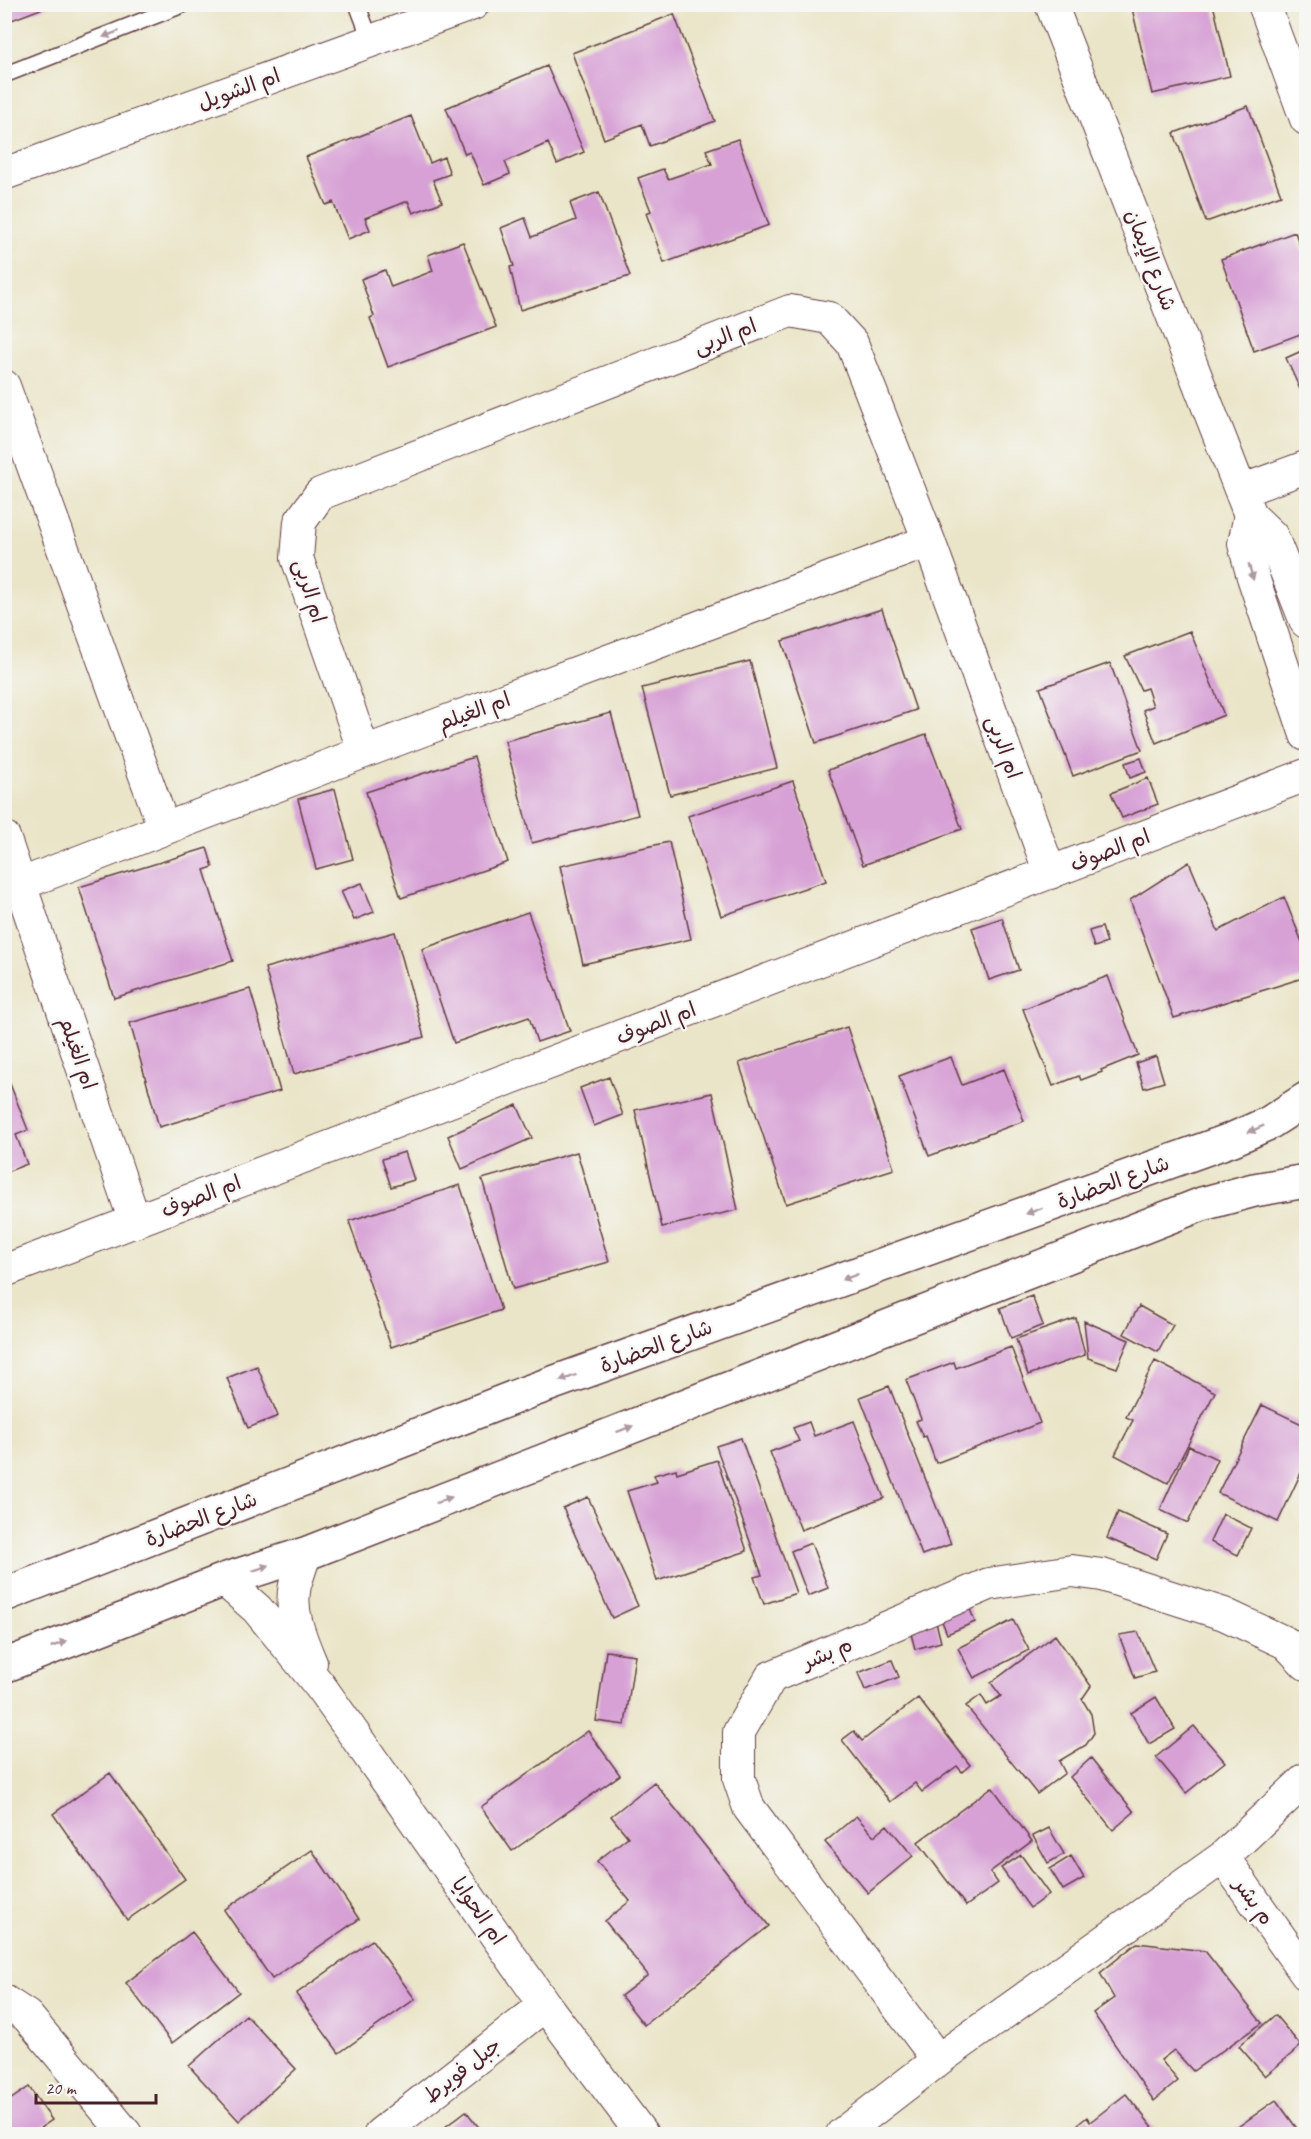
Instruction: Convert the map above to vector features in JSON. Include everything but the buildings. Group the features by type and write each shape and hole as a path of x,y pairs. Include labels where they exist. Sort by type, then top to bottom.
{"street":[{"name":"ام الشويل","path":"4,174 473,4"},
{"name":"شارع الإيمان","path":"1051,4 1245,503 1272,536 1306,622"},
{"path":"1264,4 1306,119"},
{"name":"ام الربى","path":"364,752 297,558 300,522 320,494 790,311 829,318 852,343 929,541 1050,873"},
{"path":"4,386 164,828"},
{"path":"1306,468 1245,503 1244,544 1252,577 1306,735"},
{"name":"ام الغيلم","path":"21,884 364,752 929,541"},
{"name":"ام الصوف","path":"4,1270 1306,775"},
{"name":"ام الغيلم","path":"4,837 135,1222"},
{"name":"شارع الحضارة","path":"4,1595 525,1394 1233,1139 1269,1123 1306,1099"},
{"path":"4,1666 224,1580 305,1554 1202,1204 1254,1190 1306,1181"},
{"name":"ام الحوايا","path":"305,1554 294,1588 294,1608 297,1628 320,1686"},
{"name":"م بشر","path":"938,2060 749,1808 739,1779 739,1732 771,1677 989,1584 1072,1571 1102,1575 1224,1614 1286,1643 1306,1664"},
{"name":"ام الحوايا","path":"224,1580 256,1609 320,1686 545,2005 642,2134"},
{"name":"م بشر","path":"842,2134 938,2060 1222,1857 1306,1779"},
{"name":"م بشر","path":"1222,1857 1306,1974"},
{"path":"4,2001 27,2016 126,2134"},
{"name":"جبل فويرط","path":"380,2134 545,2005"}],"lane":[{"path":"4,75 185,4"},
{"path":"357,4 371,41"}]}
